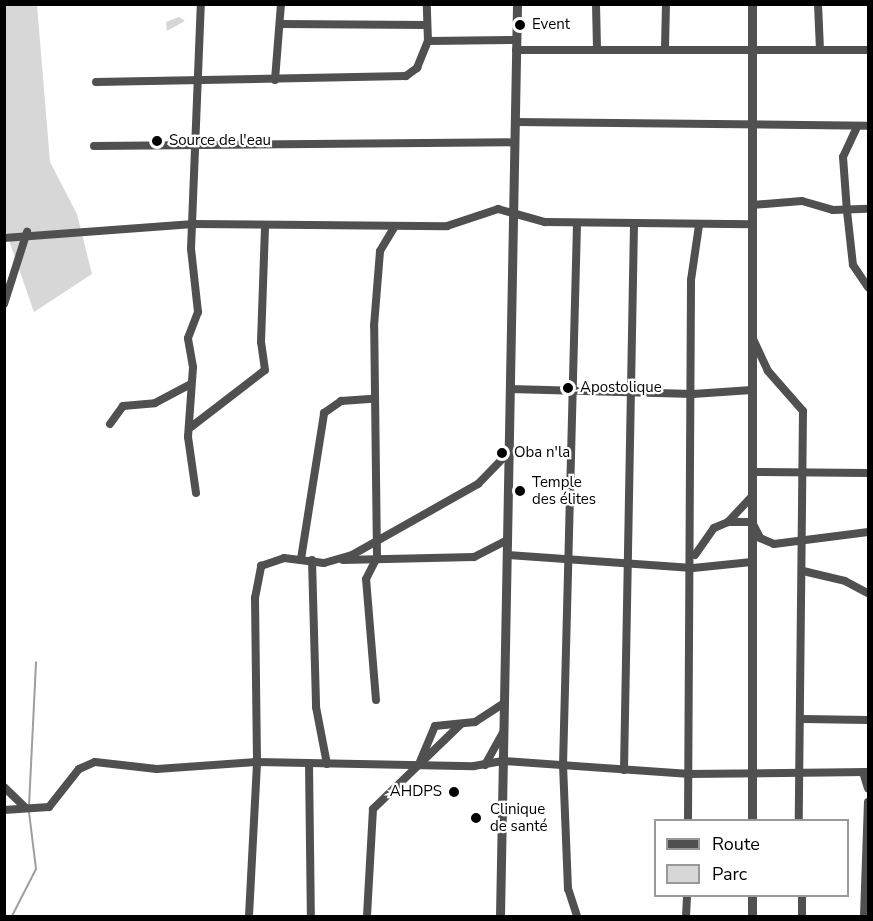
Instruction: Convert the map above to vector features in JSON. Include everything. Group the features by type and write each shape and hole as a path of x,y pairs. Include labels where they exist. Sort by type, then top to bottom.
{"street":[{"path":"196,493 190,427 189,328 198,312 193,224 198,147 201,4"},
{"path":"275,80 281,4"},
{"path":"96,82 198,83 406,76 417,68 428,41 427,4"},
{"path":"500,916 517,4"},
{"path":"596,4 597,48"},
{"path":"665,48 666,4"},
{"path":"752,4 752,819"},
{"path":"818,4 820,50"},
{"path":"280,24 427,25"},
{"path":"428,41 597,48 868,50"},
{"path":"515,122 868,126"},
{"path":"857,127 843,156 853,266 868,287"},
{"path":"94,146 198,147 514,142"},
{"path":"752,205 802,201 847,212 868,209"},
{"path":"4,238 27,232 193,224 447,226 490,211 513,209 544,222 752,224"},
{"path":"577,223 571,563 563,766 568,889 577,916"},
{"path":"622,223 634,238"},
{"path":"624,770 629,390 634,223"},
{"path":"190,427 265,370 261,342 265,225"},
{"path":"688,819 687,774 693,564 691,280 699,225"},
{"path":"376,700 366,579 374,563 377,538 373,399 380,251 395,226"},
{"path":"4,304 27,232"},
{"path":"752,338 768,371 802,411 803,719 802,773 795,810 799,819"},
{"path":"752,364 768,371"},
{"path":"110,424 127,404 155,403 190,384"},
{"path":"510,389 574,394 629,390 693,394 752,390"},
{"path":"301,559 324,413 341,401 373,399"},
{"path":"340,560 478,484 509,452"},
{"path":"752,472 802,475 868,473"},
{"path":"693,564 708,534 728,522 752,496"},
{"path":"728,522 752,522"},
{"path":"752,522 764,541 780,544 803,536 868,532"},
{"path":"249,916 257,762 259,574 267,561 301,559 374,563 474,557 507,540"},
{"path":"507,555 571,563 627,566 752,562"},
{"path":"312,560 316,707 327,764"},
{"path":"803,571 845,581 868,593"},
{"path":"421,764 430,730 482,720 504,703"},
{"path":"803,719 868,720"},
{"path":"367,916 373,809 461,724"},
{"path":"485,765 504,732"},
{"path":"4,810 56,803 86,763 157,769 257,762 485,765 503,761 687,774 752,771 866,772 868,788"},
{"path":"309,763 311,916"},
{"path":"4,787 25,807"},
{"path":"864,916 868,802"},
{"path":"686,916 687,897"},
{"path":"752,897 752,916"},
{"path":"802,897 802,916"}],"green space":[{"path":"4,5 37,5 50,162 77,214 92,274 34,312 5,229"},
{"path":"179,17 185,21 167,31 166,22"}],"waterway":[{"path":"29,806 36,662"},
{"path":"12,916 36,869 29,812"}],"place":[{"name":"Event","path":"520,25"},
{"name":"Source de l'eau","path":"157,141"},
{"name":"Apostolique","path":"568,388"},
{"name":"Oba n'la","path":"502,453"},
{"name":"Temple des élites","path":"520,491"},
{"name":"AHDPS","path":"454,792"},
{"name":"Clinique de santé","path":"476,818"}]}
